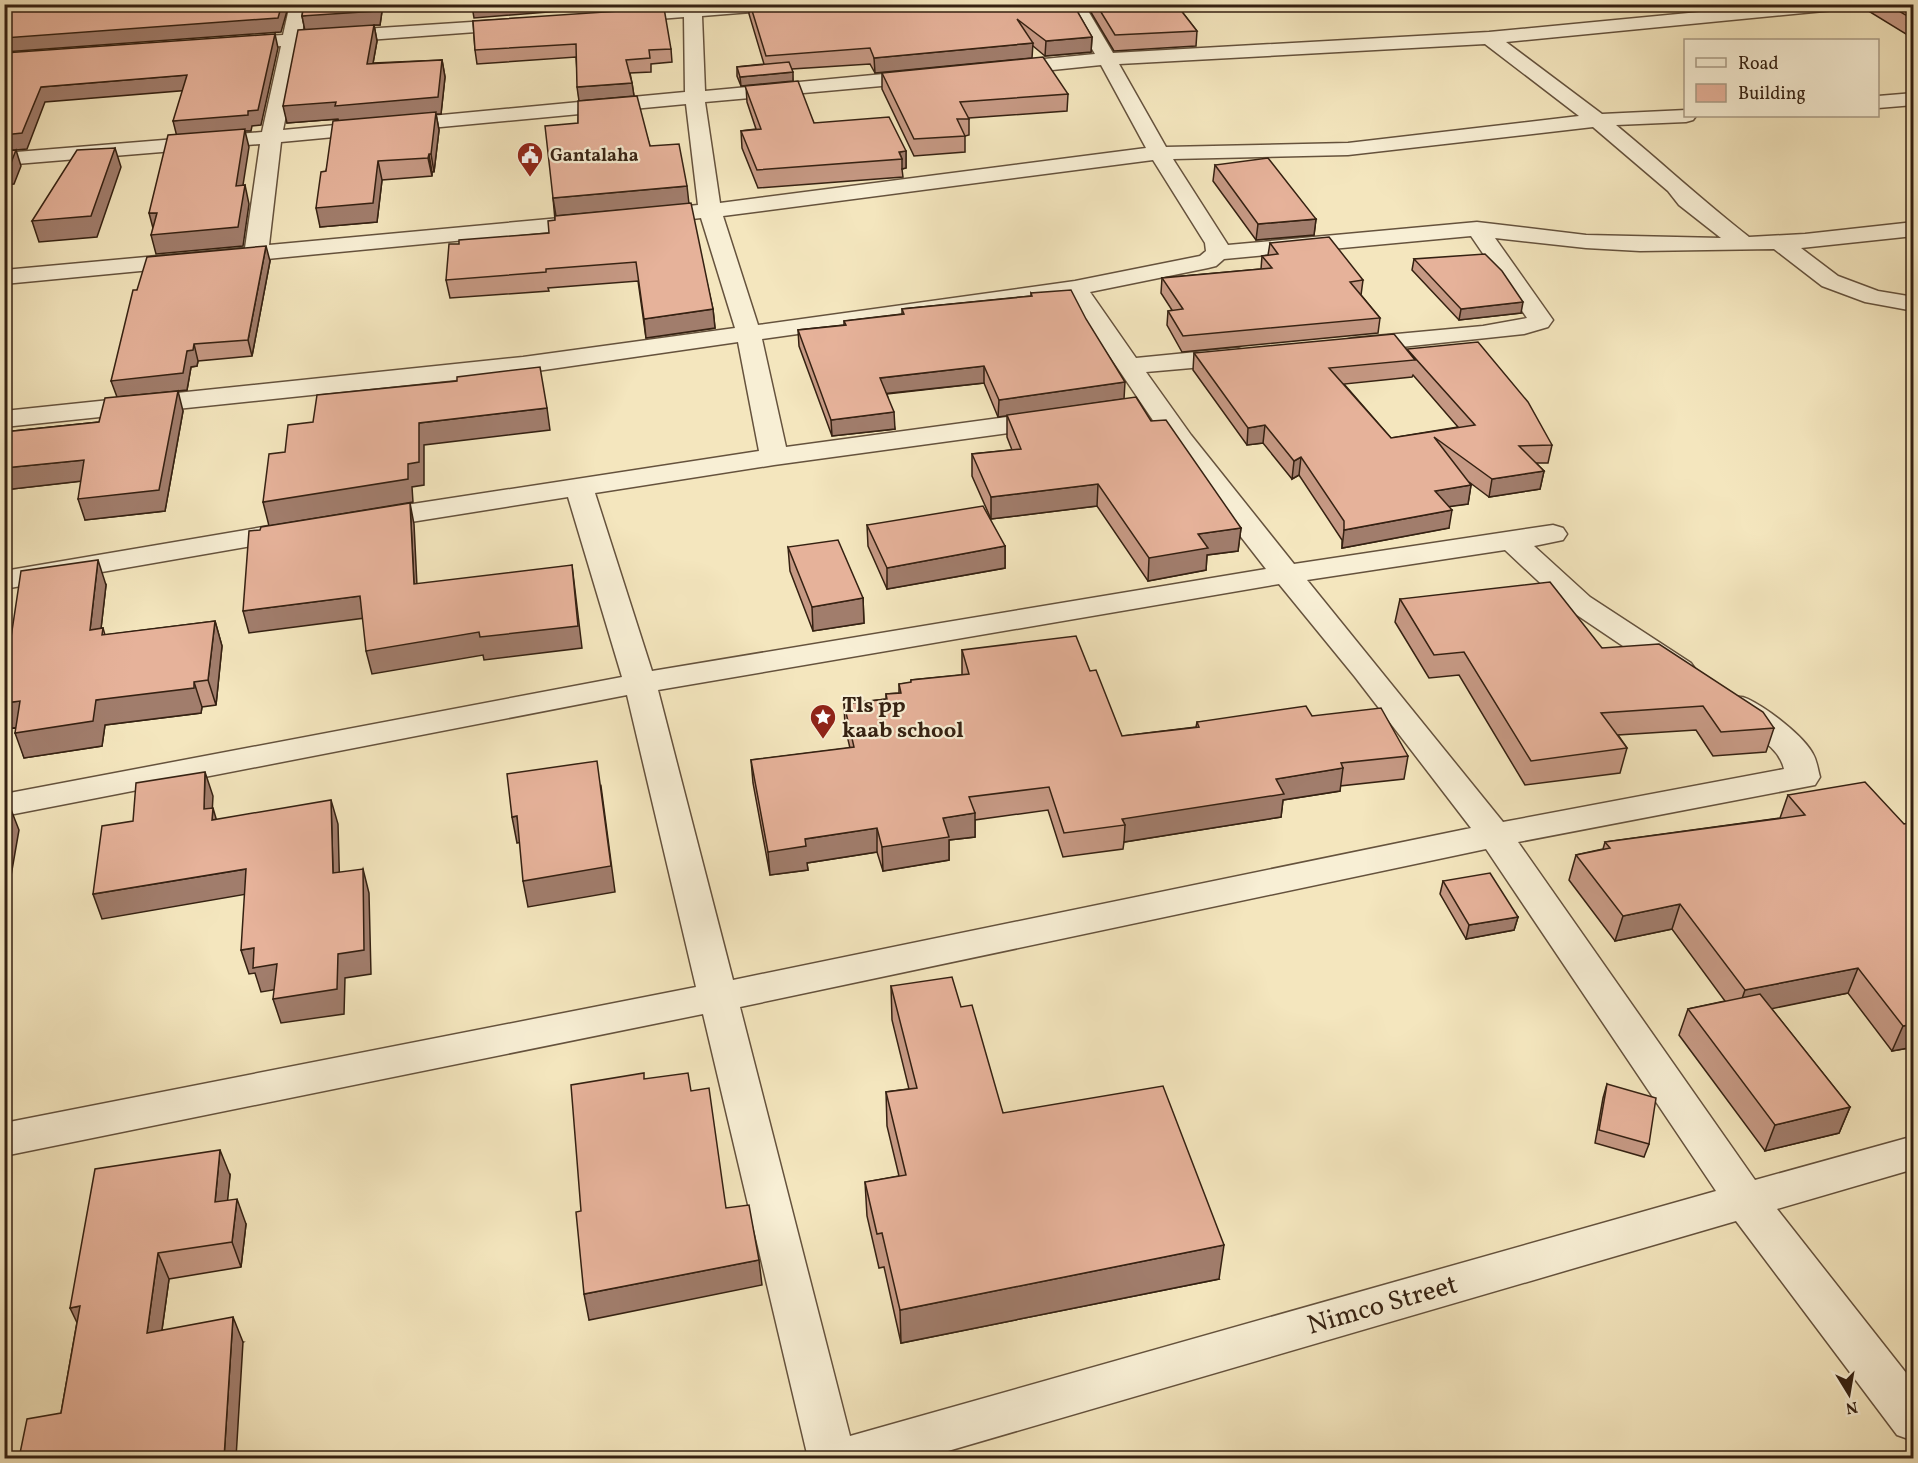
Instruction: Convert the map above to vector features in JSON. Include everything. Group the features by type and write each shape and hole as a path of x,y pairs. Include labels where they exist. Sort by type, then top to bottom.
{"street":[{"path":"256,254 271,137 299,4"},
{"path":"599,18 693,8 789,4"},
{"path":"1074,4 1159,153 1216,243 1218,253"},
{"path":"989,70 1107,59 1489,38 1845,4"},
{"path":"693,8 696,99 710,211 749,335 774,457"},
{"path":"219,44 539,22"},
{"path":"1489,38 1597,120 1676,186 1687,200 1742,243"},
{"path":"4,159 696,99 942,75"},
{"path":"1879,102 1914,99"},
{"path":"4,277 710,211 1159,153 1348,149 1597,120 1684,116"},
{"path":"1329,348 1483,333 1539,322 1541,320 1477,229"},
{"path":"4,419 523,365 749,335 1075,288 1208,261 1218,253 1477,229 1630,246 1846,238 1914,229"},
{"path":"1779,242 1830,281 1873,297 1914,304"},
{"path":"1075,288 1128,366 1144,407 1244,522 1366,670 1494,835 1744,1199 1914,1420"},
{"path":"1128,366 1259,354"},
{"path":"4,580 331,525 774,457 1075,416"},
{"path":"579,487 640,682 832,1458"},
{"path":"4,805 640,682 1287,574 1553,534"},
{"path":"4,1140 719,997 1494,835 1803,777 1798,756 1770,728 1579,603 1511,540"},
{"name":"Nimco Street","path":"850,1458 1744,1199 1914,1152"}],"building":[{"path":"4,4 282,4 278,18 4,38"},
{"path":"304,4 378,4 377,11 302,16"},
{"path":"472,4 496,4 472,6"},
{"path":"750,4 1073,4 1092,37 1046,41 1017,19 1033,43 874,58 870,48 766,56"},
{"path":"1096,4 1176,4 1197,31 1115,35"},
{"path":"1887,4 1914,4 1914,20"},
{"path":"664,8 671,49 649,50 650,58 626,60 632,83 577,87 576,44 475,50 473,21"},
{"path":"374,25 367,64 442,60 438,97 335,106 336,102 283,106 298,30"},
{"path":"275,34 258,110 248,111 248,115 173,121 187,75 41,87 22,133 4,135 4,53"},
{"path":"1043,57 1068,94 960,102 969,119 957,119 965,136 914,139 882,73"},
{"path":"789,62 793,72 740,77 737,67"},
{"path":"798,81 814,123 889,117 906,151 899,152 902,159 757,170 741,131 761,129 745,86"},
{"path":"637,96 650,146 679,144 687,186 553,198 545,126 578,123 578,101"},
{"path":"436,112 431,154 428,158 378,161 373,203 316,208 321,172 326,171 333,121"},
{"path":"245,129 236,186 245,185 238,227 151,235 157,213 149,213 168,135"},
{"path":"115,148 91,216 32,221 77,150"},
{"path":"16,150 9,168 4,168 4,151"},
{"path":"1268,158 1316,219 1258,224 1215,165"},
{"path":"691,203 713,309 644,319 636,262 446,280 449,244 459,244 459,240 549,233 548,221 555,220 555,216"},
{"path":"1329,237 1363,280 1350,282 1380,318 1183,336 1168,311 1183,309 1162,278 1272,268 1262,256 1278,254 1270,243"},
{"path":"266,246 248,340 194,344 193,350 187,351 183,373 111,381 133,290 137,290 147,257"},
{"path":"1485,254 1502,271 1523,302 1461,309 1414,259"},
{"path":"1071,290 1125,382 999,400 984,366 880,378 894,412 831,420 798,330 846,325 844,321 904,314 902,309"},
{"path":"1394,334 1415,360 1329,368 1391,438 1475,425 1407,349 1478,342 1528,402 1552,445 1519,446 1544,471 1492,479 1434,437 1471,485 1435,491 1452,510 1344,530 1344,521 1301,457 1294,461 1265,425 1248,428 1194,353"},
{"path":"540,367 547,408 419,423 419,462 408,464 408,479 263,502 269,454 285,452 288,425 313,422 317,395 457,381 457,377"},
{"path":"178,391 159,490 78,499 84,460 4,468 4,432 99,422 105,398"},
{"path":"1136,397 1151,421 1166,420 1241,528 1198,534 1208,548 1149,558 1098,484 991,497 972,454 1021,449 1007,415"},
{"path":"410,503 414,584 572,565 578,626 480,637 479,632 366,651 360,596 243,611 249,531 260,530 261,527"},
{"path":"983,506 1005,546 887,568 867,525"},
{"path":"838,540 863,598 812,607 788,547"},
{"path":"98,560 90,630 103,628 102,635 215,621 208,680 194,682 194,688 96,700 93,721 15,733 20,701 4,703 4,664 7,664 21,571"},
{"path":"1550,582 1602,648 1659,644 1763,712 1774,728 1721,732 1703,706 1601,713 1627,748 1531,761 1464,652 1434,655 1400,599"},
{"path":"1076,636 1090,671 1096,670 1122,736 1199,727 1197,722 1306,706 1312,716 1381,708 1408,756 1341,763 1343,768 1276,779 1284,794 1122,819 1125,825 1064,833 1049,787 969,797 975,813 943,818 949,837 882,847 877,828 805,839 806,846 768,852 751,760 854,747 844,704 887,699 886,694 901,693 899,684 911,682 911,680 969,674 962,650"},
{"path":"597,761 611,866 523,881 517,816 512,817 507,774"},
{"path":"205,772 204,809 213,808 212,820 331,800 333,873 363,869 364,950 338,954 337,989 273,999 277,964 253,968 254,948 241,950 246,869 93,894 102,826 133,821 136,783"},
{"path":"1865,782 1904,824 1914,822 1914,1024 1903,1026 1858,968 1745,990 1680,904 1623,916 1576,855 1610,848 1605,842 1805,815 1788,795"},
{"path":"10,807 4,835 4,808"},
{"path":"1490,873 1518,917 1469,925 1443,881"},
{"path":"952,977 961,1007 972,1005 1003,1113 1163,1086 1224,1245 900,1310 882,1233 877,1234 865,1182 906,1175 886,1092 917,1088 891,986"},
{"path":"1760,994 1850,1107 1775,1125 1688,1009"},
{"path":"644,1073 644,1079 688,1073 691,1091 709,1088 726,1208 749,1205 759,1260 584,1294 576,1212 581,1211 571,1085"},
{"path":"1607,1084 1656,1098 1649,1144 1599,1130"},
{"path":"220,1150 215,1202 237,1199 232,1242 158,1253 147,1333 233,1317 224,1458 19,1458 27,1419 61,1413 80,1306 70,1308 95,1169"}],"place":[{"name":"Gantalaha","path":"530,178"},
{"name":"Tls pp kaab school","path":"823,740"}]}
